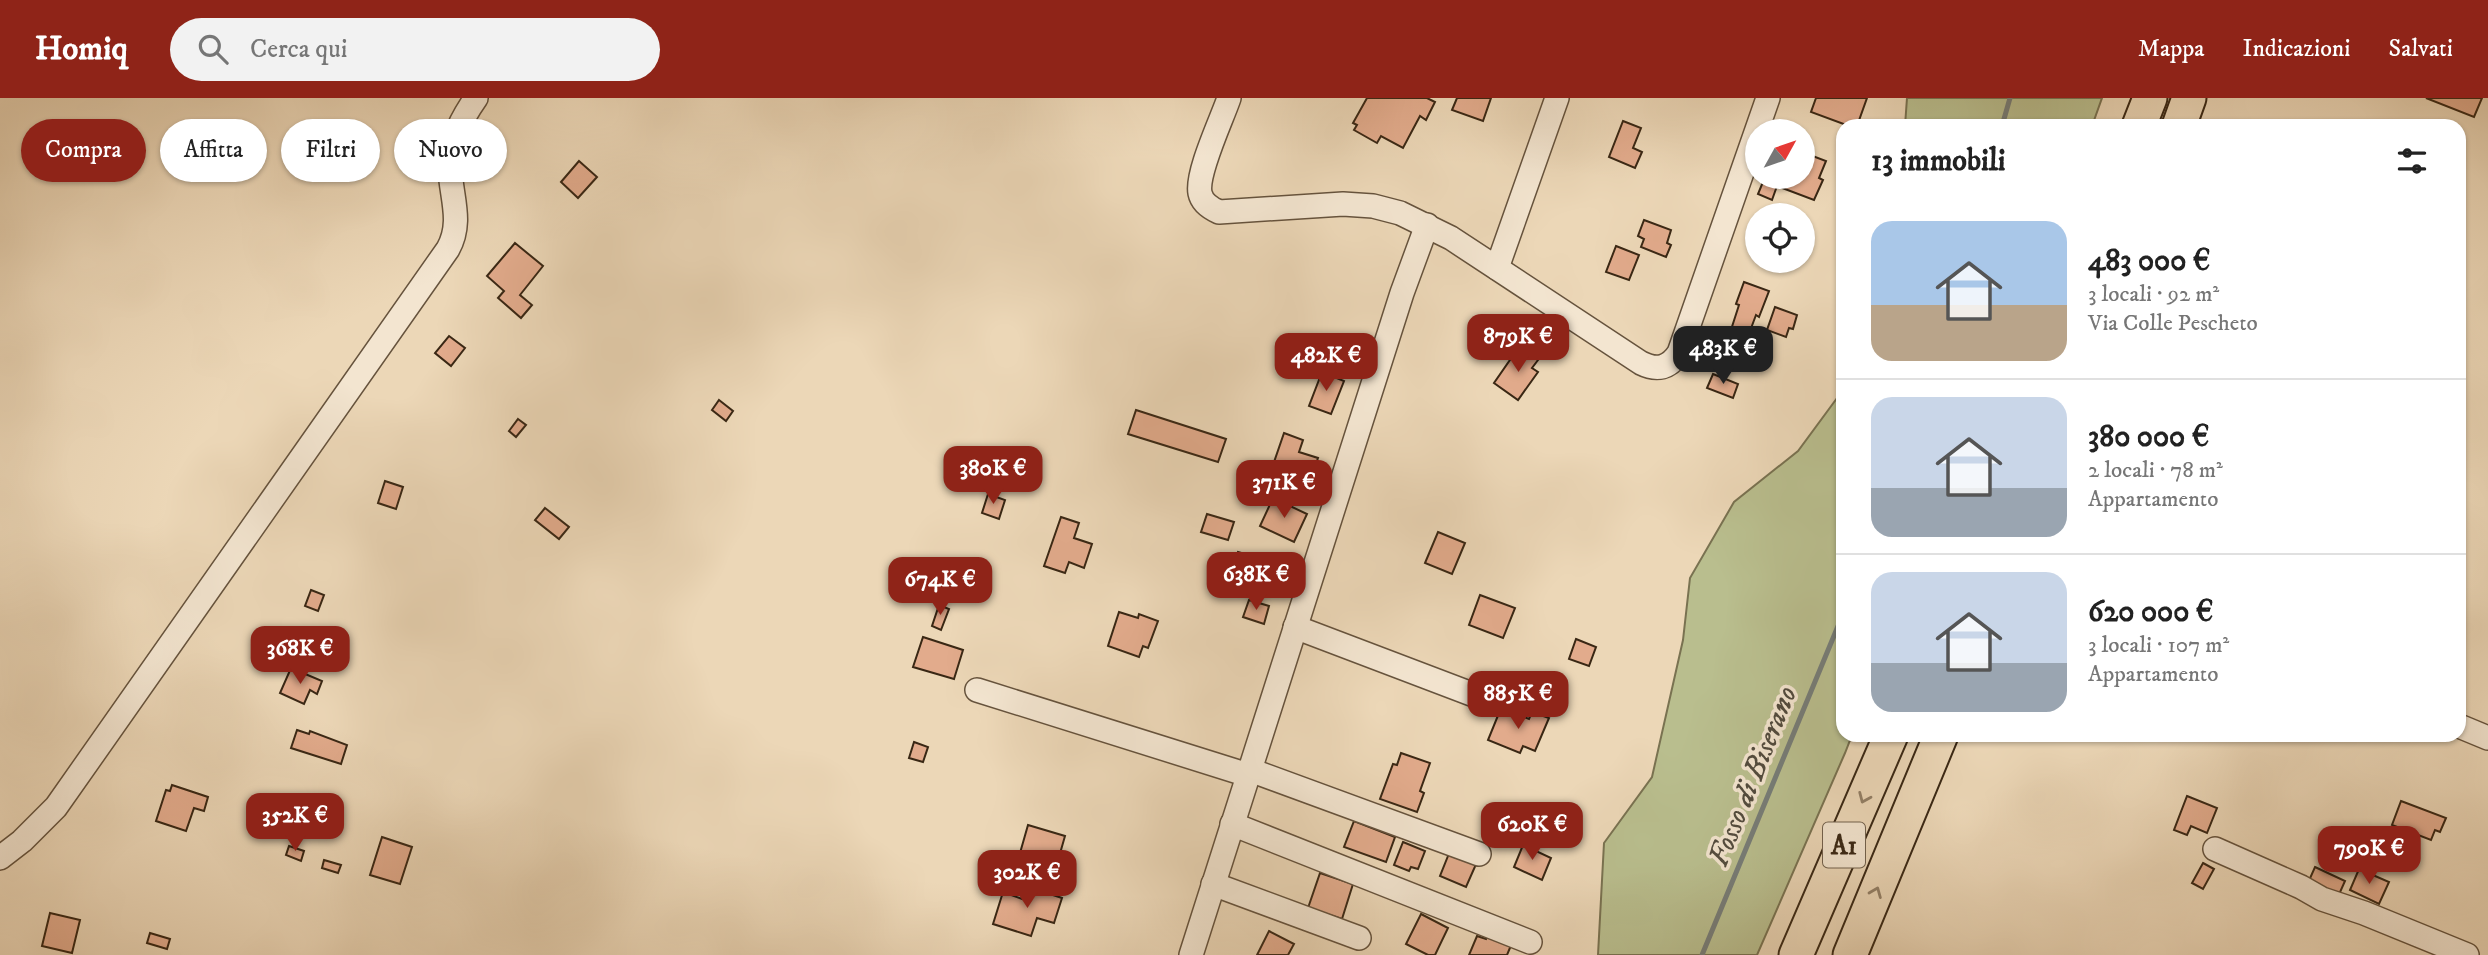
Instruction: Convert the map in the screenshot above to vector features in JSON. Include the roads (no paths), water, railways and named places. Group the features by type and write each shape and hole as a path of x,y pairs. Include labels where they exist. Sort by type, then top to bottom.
{"highway":[{"path":"2142,119 2150,98"},
{"path":"2182,119 2189,98"},
{"name":"A1","path":"1796,955 1888,742"},
{"name":"A1","path":"1850,955 1938,742"}],"street":[{"path":"0,858 22,841 56,807 448,249 457,222 449,168 450,157 460,125 476,98"},
{"path":"1229,98 1200,178 1202,198 1210,207 1219,212 1343,204 1373,206 1400,213 1427,225 1641,363 1654,368 1667,365 1676,358 1682,347 1768,98"},
{"path":"1497,268 1557,98"},
{"path":"1191,955 1402,293 1427,225"},
{"path":"1295,627 1482,698"},
{"path":"977,690 1248,776 1479,854"},
{"path":"2466,729 2488,738"},
{"path":"1248,776 1346,820"},
{"path":"1232,824 1530,942"},
{"path":"2215,849 2301,887 2322,900 2364,913 2467,955"},
{"path":"1213,884 1359,938"}],"waterway":[{"name":"Fosso di Biserano","path":"2004,119 2010,98"},
{"name":"Fosso di Biserano","path":"1702,955 1836,631"}]}
